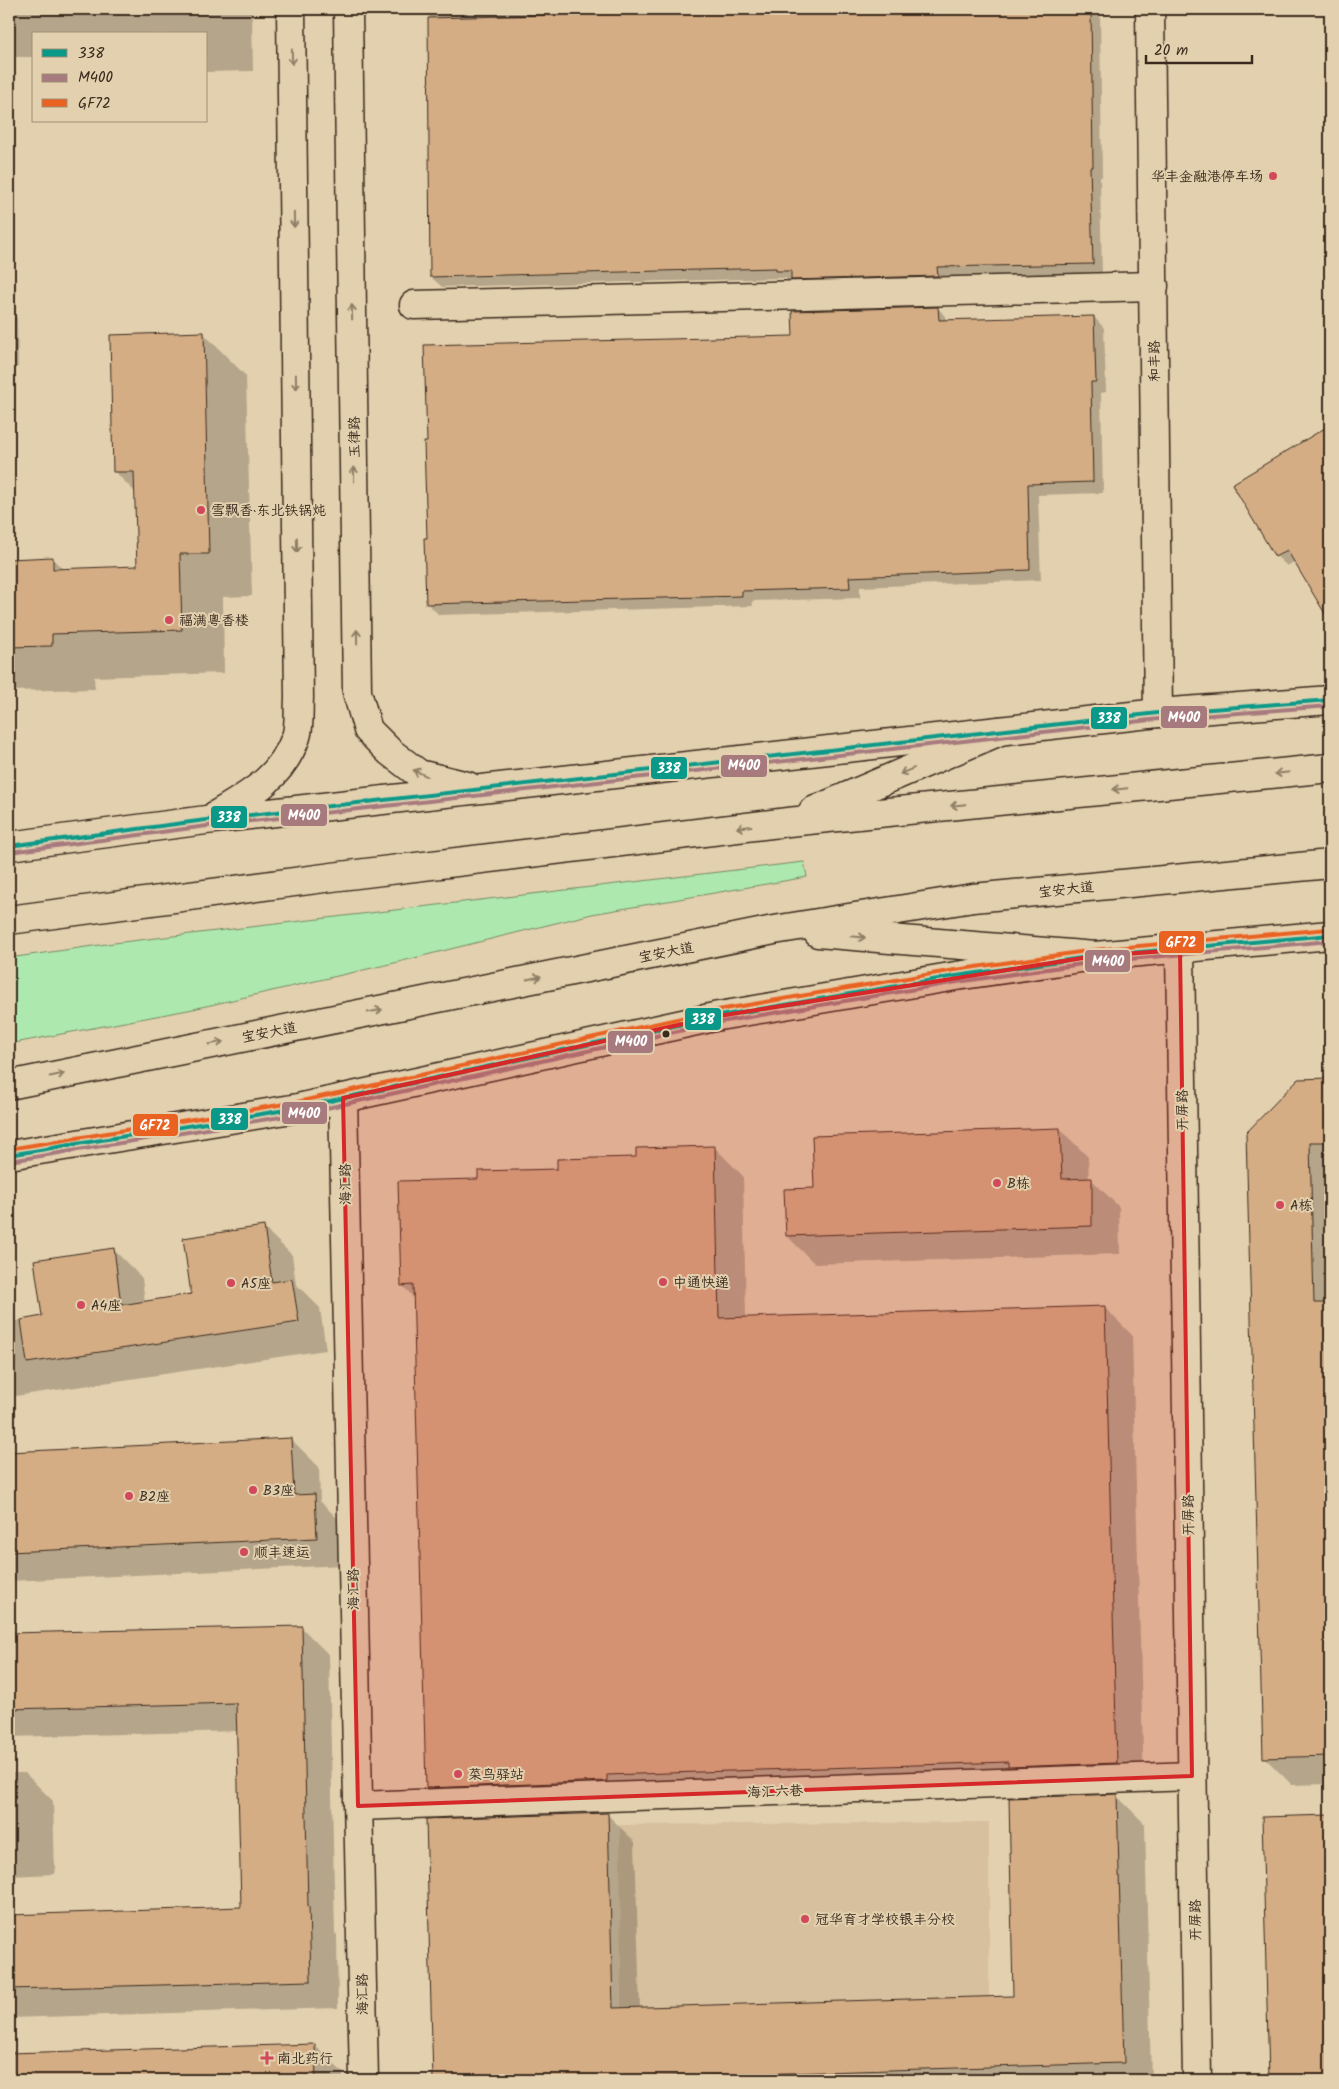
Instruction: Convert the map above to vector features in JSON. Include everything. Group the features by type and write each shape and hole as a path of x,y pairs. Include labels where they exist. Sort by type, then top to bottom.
{"main road":[{"path":"206,820 257,791 279,769 297,735 299,698 291,9"},
{"name":"玉律路","path":"348,9 357,692 368,730 390,752 419,774 484,790"},
{"name":"和丰路","path":"1150,9 1158,713"},
{"path":"414,305 1154,286"},
{"path":"9,846 206,820 1158,713 1330,700"},
{"path":"788,822 1000,731"},
{"path":"9,920 332,877 788,822 1330,768"},
{"name":"宝安大道","path":"9,1085 774,930 972,898 1330,864"},
{"path":"774,930 1095,956"},
{"path":"9,1155 298,1108 719,1016 956,976 1095,956 1180,950 1330,935"},
{"name":"开屏路","path":"1180,950 1197,2080"},
{"name":"海汇路","path":"343,1098 364,2080"},
{"name":"海汇六巷","path":"358,1806 1192,1776"}],"highlighted area":[{"path":"1180,950 1192,1776 358,1806 343,1098 719,1016 1095,956"}],"shaded area":[{"name":"冠华育才学校银丰分校","path":"989,1822 989,2014 621,2016 620,1825"}],"green space":[{"path":"804,862 807,877 592,914 394,963 193,1009 9,1044 9,958 114,943"}],"building":[{"path":"897,9 1091,9 1093,167 1090,167 1093,264 937,267 938,276 791,280 791,271 776,271 776,268 430,277 428,18 744,10 744,13"},
{"path":"938,307 939,320 1094,316 1096,382 1091,382 1093,482 1028,484 1030,570 849,577 850,588 742,591 742,596 426,604 424,538 427,538 424,442 427,442 424,345 793,336 792,311"},
{"path":"204,332 209,554 180,554 182,630 52,634 52,646 9,647 9,559 53,557 53,569 137,566 134,472 113,472 110,335"},
{"path":"1330,425 1330,622 1287,550 1275,557 1232,484"},
{"path":"1330,1078 1330,1142 1310,1142 1314,1303 1330,1303 1330,1756 1263,1758 1246,1133 1298,1079"},
{"name":"B栋","path":"1060,1128 1062,1179 1092,1178 1092,1226 786,1236 784,1189 814,1188 812,1136"},
{"path":"715,1146 719,1318 1105,1306 1117,1763 1008,1767 1008,1762 607,1775 607,1781 426,1788 413,1285 401,1286 398,1181 478,1179 478,1171 557,1169 557,1159 636,1157 636,1148"},
{"path":"264,1226 272,1282 292,1279 299,1322 27,1363 21,1320 42,1316 34,1260 114,1248 121,1305 191,1294 183,1238"},
{"path":"291,1438 294,1495 315,1494 317,1538 9,1552 9,1452"},
{"path":"302,1626 311,1981 9,1989 9,1915 241,1907 236,1703 9,1709 9,1633"},
{"path":"1117,1794 1124,2063 555,2080 433,2080 426,1819 608,1813 613,2008 1013,1996 1009,1798"},
{"path":"1330,1815 1330,2077 1269,2079 1262,1817"},
{"path":"315,2044 316,2080 9,2080 9,2053"}],"transit line":[{"name":"338","path":"9,846 206,820 1158,713 1330,700"},
{"name":"M400","path":"10,852 207,826 1159,719 1330,706"},
{"name":"GF72","path":"9,1149 297,1102 718,1010 955,970 1094,950 1329,929"},
{"name":"338","path":"9,1155 298,1108 719,1016 956,976 1095,956 1330,935"},
{"name":"M400","path":"10,1161 299,1114 720,1022 957,982 1096,962 1330,941"}],"place":[{"name":"华丰金融港停车场","path":"1273,176"},
{"name":"雪飘香·东北铁锅炖","path":"201,510"},
{"name":"福满粤香楼","path":"169,620"},
{"name":"B栋","path":"997,1183"},
{"name":"A栋","path":"1280,1205"},
{"name":"中通快递","path":"663,1282"},
{"name":"A5座","path":"231,1283"},
{"name":"A4座","path":"81,1305"},
{"name":"B3座","path":"253,1490"},
{"name":"B2座","path":"129,1496"},
{"name":"顺丰速运","path":"244,1552"},
{"name":"菜鸟驿站","path":"458,1774"},
{"name":"冠华育才学校银丰分校","path":"805,1919"},
{"name":"南北药行","path":"267,2058"}]}
